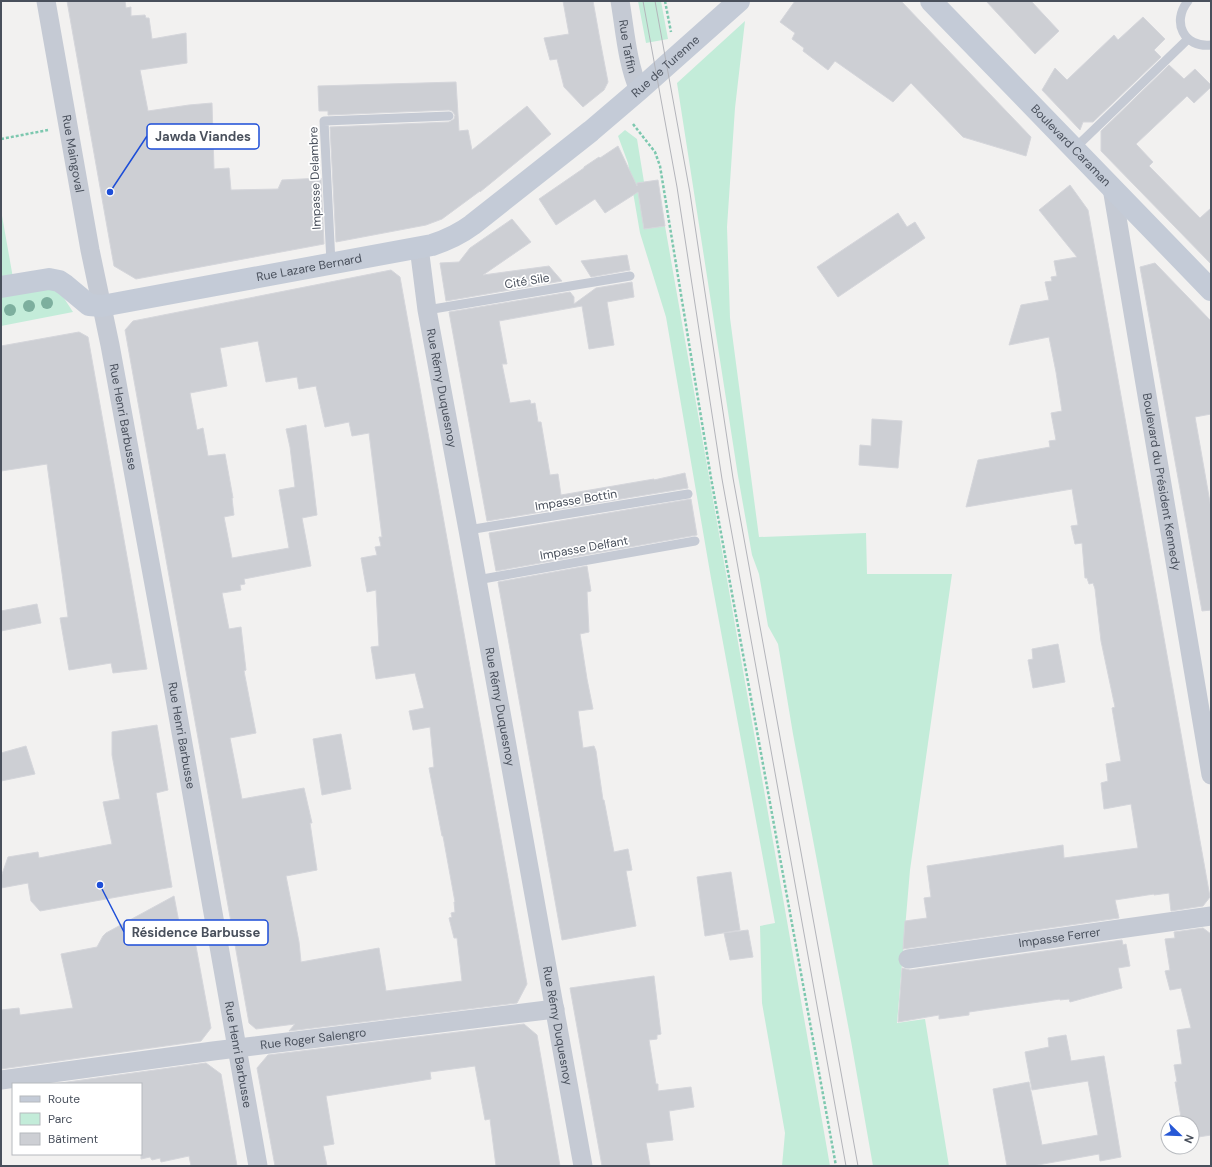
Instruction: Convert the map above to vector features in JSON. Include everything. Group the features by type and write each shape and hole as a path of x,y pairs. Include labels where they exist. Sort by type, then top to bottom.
{"street":[{"name":"Rue Maingoval","path":"46,1 90,250 102,306"},
{"name":"Rue Taffin","path":"620,1 629,55 639,90"},
{"name":"Rue de Turenne","path":"591,131 739,1"},
{"name":"Boulevard Caraman","path":"931,1 1211,290"},
{"name":"Rue Lazare Bernard","path":"1,287 41,279 54,280 66,285 89,305 102,306 419,248 442,242 467,229 591,131"},
{"name":"Boulevard du Président Kennedy","path":"1112,188 1211,775"},
{"name":"Rue Rémy Duquesnoy","path":"419,248 427,310 583,1166"},
{"name":"Rue Henri Barbusse","path":"102,306 173,686 258,1166"},
{"name":"Impasse Ferrer","path":"908,958 1211,916"},
{"name":"Rue Roger Salengro","path":"1,1080 237,1048 555,1009"}],"lane":[{"path":"1188,1 1183,7 1180,15 1180,24 1183,32 1188,39 1196,44 1205,46 1211,45"},
{"path":"1074,149 1188,39"},
{"name":"Impasse Delambre","path":"331,263 324,121 449,116"},
{"name":"Cité Sile","path":"427,310 630,276"},
{"name":"Impasse Bottin","path":"468,530 688,494"},
{"name":"Impasse Delfant","path":"477,580 695,541"}],"path":[{"path":"665,1 670,31 680,53"},
{"path":"620,107 655,152 660,166 711,478 836,1166"},
{"path":"1,139 68,126"}],"green space":[{"path":"638,1 661,1 668,39 646,43"},
{"path":"745,21 735,108 727,227 730,318 759,537 866,533 867,574 952,574 910,870 897,1023 925,1019 949,1166 873,1166 793,734 778,644 768,626 759,574 752,555 738,476 677,83"},
{"path":"625,130 637,139 644,182 637,183 644,229 665,226 830,1166 782,1166 785,1133 762,1003 760,926 775,923 711,578 666,317 640,233 628,163 618,136"},
{"path":"1,210 13,278 60,292 73,312 1,326"}],"building":[{"path":"67,1 125,1 126,8 131,7 131,16 145,15 146,18 149,18 152,39 186,33 187,63 140,70 148,111 212,103 214,169 229,168 231,190 278,189 282,180 321,178 324,244 136,279 114,266"},
{"path":"563,1 593,1 608,82 604,90 583,107 564,87 557,59 550,60 544,38 569,34"},
{"path":"795,1 901,1 1031,137 1026,156 963,137 911,83 893,102 835,61 828,70 803,51 804,48 792,39 795,33 780,22"},
{"path":"986,1 1031,1 1059,31 1035,54"},
{"path":"1143,17 1165,39 1154,50 1161,57 1093,122 1083,122 1080,130 1042,90 1055,68 1067,80 1114,35 1118,40"},
{"path":"1169,65 1184,79 1195,69 1211,85 1211,87 1194,103 1187,96 1136,144 1153,162 1149,166 1200,218 1211,208 1211,264 1101,151 1101,131"},
{"path":"456,82 459,131 468,130 472,150 527,106 551,134 480,192 442,219 426,225 336,242 330,127 449,122 454,119 455,115 449,110 328,115 328,111 319,111 318,86"},
{"path":"618,146 637,186 637,183 658,180 665,226 644,229 638,192 605,213 595,199 556,225 539,199 584,167"},
{"path":"1070,185 1088,210 1210,897 1203,906 1171,911 1169,893 1115,900 1119,918 903,949 905,921 927,918 924,898 931,897 927,866 1063,845 1064,858 1138,848 1131,804 1104,809 1101,783 1108,781 1106,764 1121,761 1112,708 1115,707 1101,641 1095,589 1093,583 1089,584 1087,578 1085,578 1082,543 1075,544 1071,526 1078,525 1072,489 966,507 978,460 1050,447 1049,441 1056,440 1051,413 1062,411 1049,337 1009,345 1021,305 1049,300 1045,282 1052,281 1051,277 1057,276 1054,261 1077,257 1039,210"},
{"path":"898,213 907,227 915,222 925,238 838,297 817,267"},
{"path":"512,219 531,242 483,275 549,266 562,281 446,301 440,263 459,262 470,248"},
{"path":"627,255 630,270 591,277 581,261"},
{"path":"1155,263 1211,321 1211,414 1195,417 1211,508 1211,610 1202,611 1140,267"},
{"path":"391,270 400,277 527,984 517,1003 289,1031 295,1024 256,1029 249,1023 125,330 133,321","holes":["258,341 266,382 297,377 299,389 316,386 325,427 349,422 352,436 369,433 382,537 379,537 381,546 375,547 377,555 361,558 367,592 376,590 379,646 371,647 376,679 415,673 424,708 409,711 413,730 430,727 434,767 429,768 455,902 455,912 451,913 452,917 449,918 454,938 457,938 462,981 386,991 379,948 301,962 299,942 286,876 317,870 310,823 312,823 304,788 242,799 230,738 256,733 244,671 246,670 241,627 229,629 222,593 241,590 240,585 245,584 244,579 311,566 302,518 317,515 306,425 286,429 295,487 279,490 289,548 232,558 224,517 234,515 233,498 225,454 208,456 203,428 197,430 190,393 227,386 220,348"]},
{"path":"632,282 634,297 607,302 614,345 589,349 582,306 499,321 507,364 502,364 510,403 530,400 531,404 535,403 538,422 541,422 550,475 558,474 561,495 654,480 685,473 688,488 487,521 449,312 570,292 574,297 574,304 596,288"},
{"path":"79,332 88,337 147,669 113,673 111,663 69,670 60,618 68,617 47,464 1,471 1,346"},
{"path":"872,419 902,421 898,468 859,465 860,445 871,446"},
{"path":"691,499 697,535 496,571 489,533"},
{"path":"587,566 591,591 587,592 589,632 580,634 593,709 578,711 583,748 594,746 596,751 603,800 614,852 628,849 632,870 626,871 636,926 562,940 498,582"},
{"path":"37,604 41,623 1,631 1,611"},
{"path":"1058,644 1065,682 1033,688 1028,660 1033,659 1032,649"},
{"path":"157,725 168,790 156,793 172,887 40,911 31,901 28,883 1,888 1,877 8,857 38,852 39,858 112,844 103,802 120,799 112,755 112,732"},
{"path":"341,734 351,789 322,795 313,739"},
{"path":"26,746 35,774 1,781 1,753"},
{"path":"731,872 740,930 705,936 697,877"},
{"path":"174,896 181,933 193,930 211,1028 201,1041 1,1069 1,1010 19,1008 20,1015 73,1008 61,954 97,947 106,933"},
{"path":"1203,928 1211,934 1211,1135 1200,1137 1200,1115 1181,1115 1175,1082 1177,1082 1174,1065 1182,1064 1177,1030 1191,1028 1181,988 1170,990 1165,971 1170,970 1165,939 1175,938 1174,932"},
{"path":"748,930 753,957 730,960 724,933"},
{"path":"1122,940 1123,945 1126,944 1130,966 1118,968 1122,988 1070,1002 1069,999 1060,999 969,1012 969,1015 939,1019 939,1015 898,1022 902,968 910,970"},
{"path":"654,976 661,1034 657,1035 657,1039 649,1040 656,1084 658,1084 658,1091 691,1087 694,1107 669,1111 673,1140 646,1143 650,1166 602,1166 570,988"},
{"path":"524,1024 537,1035 560,1166 496,1166 490,1119 485,1120 475,1066 430,1072 431,1079 326,1096 334,1144 323,1146 327,1166 275,1166 257,1068 268,1055"},
{"path":"1066,1035 1071,1061 1104,1056 1121,1157 1100,1161 1099,1154 1032,1166 1007,1166 993,1089 1029,1082 1042,1145 1098,1135 1088,1081 1032,1090 1025,1052 1049,1047 1048,1038"},
{"path":"206,1063 221,1074 237,1166 191,1166 189,1156 161,1162 160,1158 152,1160 150,1157 141,1159 142,1083 60,1083"}],"tram line":[{"path":"643,1 677,187 722,479 846,1166"},
{"path":"655,1 690,193 733,478 858,1166"}],"place":[{"name":"Jawda Viandes","path":"110,192"},
{"name":"Résidence Barbusse","path":"100,885"}]}
